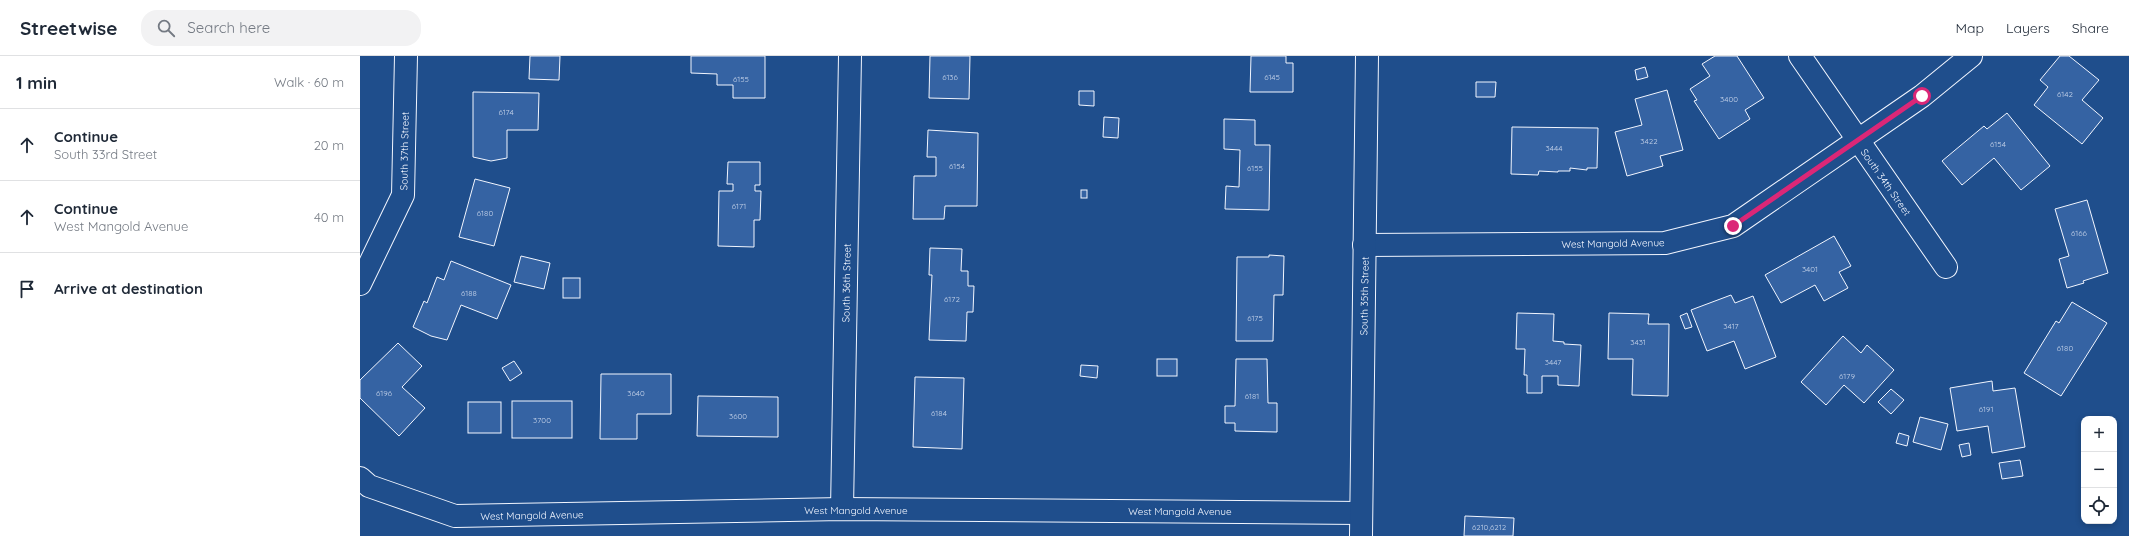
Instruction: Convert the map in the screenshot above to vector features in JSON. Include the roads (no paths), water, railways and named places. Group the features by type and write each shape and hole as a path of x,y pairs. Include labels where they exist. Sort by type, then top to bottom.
{"street":[{"name":"South 37th Street","path":"360,284 403,195 406,56"},
{"name":"South 36th Street","path":"842,510 850,56"},
{"name":"South 35th Street","path":"1361,536 1367,56"},
{"name":"South 34th Street","path":"1800,56 1857,141 1946,267"},
{"name":"West Mangold Avenue","path":"1364,245 1665,243 1733,226 1922,96 1971,56"},
{"name":"West Mangold Avenue","path":"360,478 369,486 455,516 842,510 1361,512"}]}
